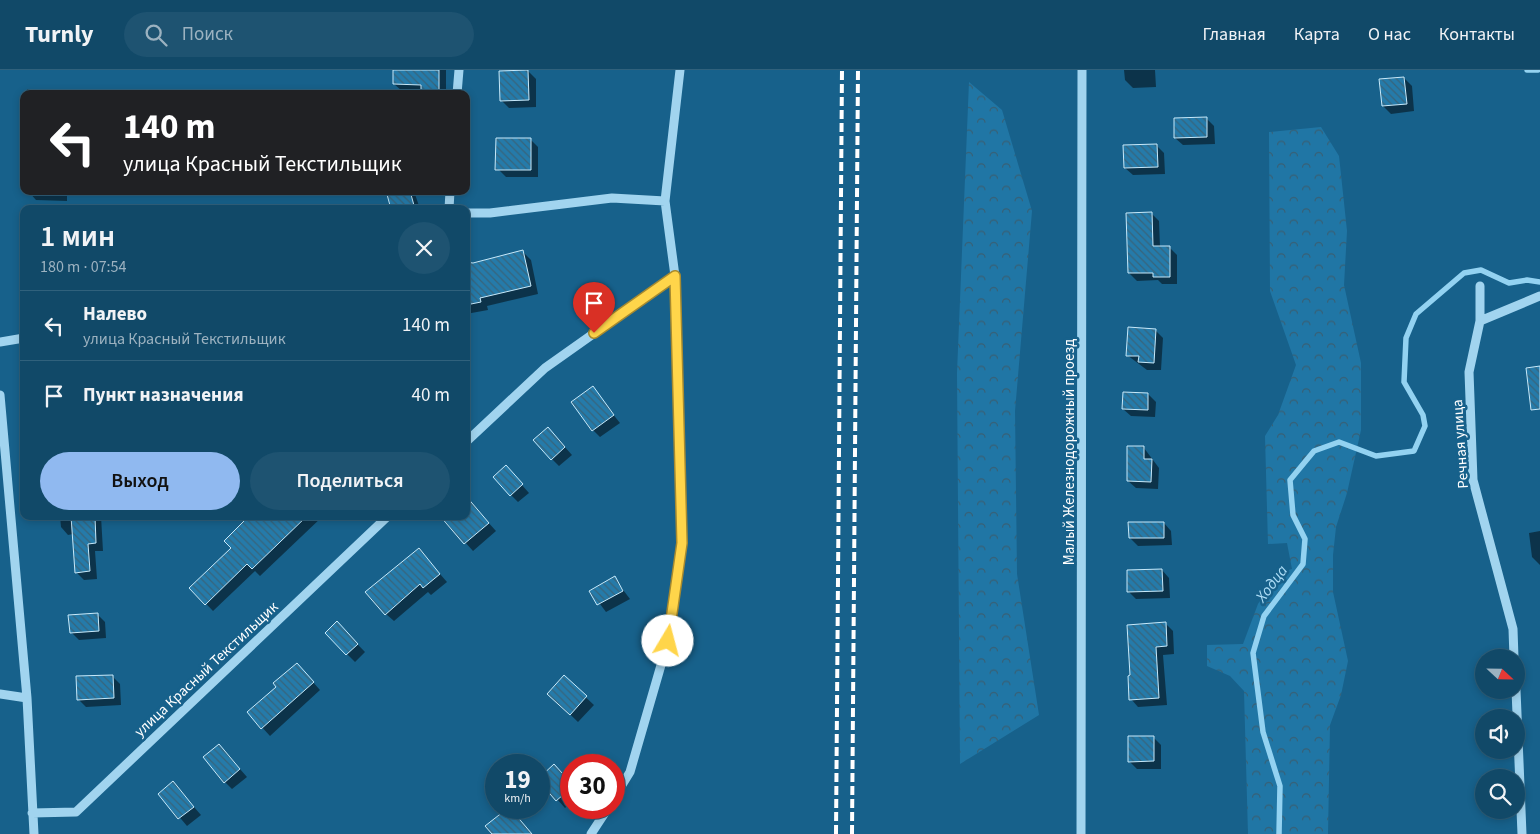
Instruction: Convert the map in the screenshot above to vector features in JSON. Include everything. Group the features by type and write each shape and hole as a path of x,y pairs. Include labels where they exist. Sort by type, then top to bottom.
{"street":[{"path":"457,90 459,70"},
{"path":"625,780 630,772 668,641 682,543 675,276 665,201 680,70"},
{"name":"Малый Железнодорожный проезд","path":"1081,834 1082,70"},
{"path":"470,213 490,213 612,198 665,201"},
{"path":"470,438 544,368 675,276"},
{"name":"Речная улица","path":"1480,286 1480,321 1469,372 1473,480 1513,629 1514,649"},
{"path":"1480,321 1540,296"},
{"path":"0,342 20,339"},
{"path":"0,395 26,698 34,834"},
{"name":"улица Красный Текстильщик","path":"32,813 76,812 384,520"},
{"path":"0,694 26,698"},
{"path":"1516,699 1522,834"},
{"path":"591,834 601,819"}],"green space":[{"path":"969,82 1002,110 1032,211 1015,411 1017,574 1039,715 960,764 957,373"},
{"path":"1321,127 1339,156 1347,231 1344,285 1361,363 1361,430 1347,493 1336,527 1333,555 1333,592 1348,661 1341,695 1330,725 1328,834 1248,834 1244,691 1230,676 1207,666 1207,645 1243,644 1258,604 1276,574 1292,569 1287,543 1268,544 1265,436 1278,415 1296,365 1270,291 1269,132"}],"building":[{"path":"393,70 439,70 439,90 421,90 421,85 393,84"},
{"path":"528,70 529,100 500,101 499,71"},
{"path":"1404,77 1407,104 1382,106 1379,79"},
{"path":"1207,117 1207,137 1174,138 1174,118"},
{"path":"496,138 531,138 531,170 495,170"},
{"path":"1157,144 1158,167 1124,168 1123,145"},
{"path":"387,195 411,195 414,205 390,205"},
{"path":"1152,212 1153,246 1170,246 1170,277 1153,277 1153,273 1128,273 1126,213"},
{"path":"523,250 531,286 480,298 481,302 470,304 470,263"},
{"path":"1128,327 1156,329 1154,363 1138,362 1139,356 1126,356"},
{"path":"1540,366 1540,409 1531,410 1526,368"},
{"path":"593,386 614,415 592,431 571,402"},
{"path":"1123,392 1148,393 1148,410 1122,409"},
{"path":"548,427 565,447 551,460 533,440"},
{"path":"1127,446 1144,446 1144,459 1152,459 1151,482 1127,481"},
{"path":"506,465 523,484 510,496 493,477"},
{"path":"470,501 489,523 464,544 443,520 470,520"},
{"path":"71,520 95,520 96,543 88,544 90,571 75,573"},
{"path":"245,520 303,520 252,569 247,564 205,605 189,588 231,548 224,541"},
{"path":"1128,522 1164,522 1164,538 1129,538"},
{"path":"419,548 440,574 423,588 420,584 385,615 365,592"},
{"path":"1162,569 1163,591 1127,592 1127,570"},
{"path":"615,576 623,591 597,605 589,591"},
{"path":"98,613 99,631 70,633 68,615"},
{"path":"337,621 358,644 346,655 325,633"},
{"path":"1166,622 1167,646 1156,647 1159,698 1129,700 1128,676 1130,675 1127,625"},
{"path":"297,663 314,682 261,729 247,712 276,687 273,683"},
{"path":"113,675 114,698 77,700 76,676"},
{"path":"564,675 587,696 570,715 547,694"},
{"path":"1128,736 1154,736 1154,761 1128,762"},
{"path":"219,744 240,769 224,783 203,757"},
{"path":"554,764 560,771 560,798 556,801 550,794 550,768"},
{"path":"173,781 194,807 178,819 158,794"},
{"path":"494,819 519,819 532,834 492,834 485,826"}],"waterway":[{"name":"Ходца","path":"1527,70 1538,70"},
{"name":"Ходца","path":"1279,834 1280,786 1263,732 1253,653 1264,616 1303,564 1305,539 1293,515 1290,480 1314,451 1339,442 1376,456 1414,451 1425,426 1423,415 1404,382 1406,338 1416,314 1464,273 1481,270 1509,283 1527,280 1540,282"}],"railway":[{"path":"836,834 842,70"},
{"path":"852,834 858,70"}],"route":[{"path":"594,333 675,276 682,543 668,641"}]}
